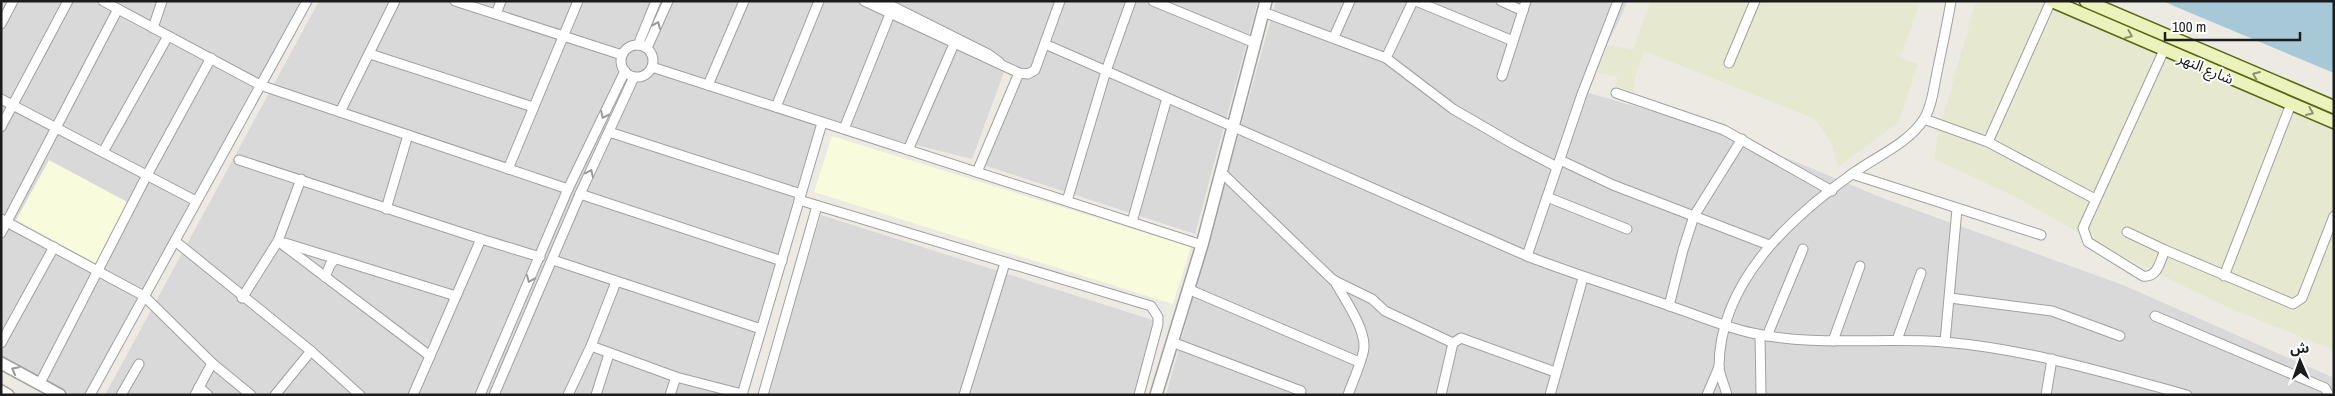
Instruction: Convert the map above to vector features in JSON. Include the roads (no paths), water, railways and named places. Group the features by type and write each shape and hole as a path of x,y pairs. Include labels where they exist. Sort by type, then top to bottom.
{"main road":[{"name":"شارع النهر","path":"2051,1 2334,122"},
{"name":"شارع النهر","path":"2086,1 2334,107"},
{"path":"2101,23 2106,10"}],"street":[{"path":"1,24 13,1"},
{"path":"1,127 68,1"},
{"path":"103,1 260,85 568,190"},
{"path":"153,28 162,1"},
{"path":"90,395 307,1"},
{"path":"340,112 395,1"},
{"path":"455,1 622,55"},
{"path":"496,14 501,1"},
{"path":"508,169 578,1"},
{"path":"642,47 656,1"},
{"path":"642,47 668,1"},
{"path":"708,86 744,1"},
{"path":"776,108 819,1"},
{"path":"864,1 986,60 1019,73 1028,74 1035,70 1060,1"},
{"path":"882,1 988,54 1000,64"},
{"path":"1067,201 1106,71 1131,1"},
{"path":"1153,1 1255,43"},
{"path":"1334,37 1350,1"},
{"path":"1386,58 1414,1 1513,42"},
{"path":"1501,1 1523,11"},
{"path":"1502,76 1526,1"},
{"path":"1527,256 1582,94 1618,1"},
{"path":"1729,63 1755,1"},
{"path":"1706,395 1719,367 1725,326 1744,282 1769,245 1852,174 1896,146 1924,119 1932,98 1951,1"},
{"path":"1988,142 2051,1"},
{"path":"1156,395 1202,245 1264,7 1386,58 1453,110 1515,146 1769,245"},
{"path":"1,233 4,220 56,127 118,9"},
{"path":"844,129 890,14"},
{"path":"103,152 168,36"},
{"path":"908,150 954,44"},
{"path":"1044,44 1527,256 1582,278 1725,326 1764,335 1833,341 1896,340 1945,342 2052,359 2171,393 2187,395"},
{"path":"642,47 653,57 652,67 645,75 634,77 625,71 622,66 622,55 628,48 642,47"},
{"path":"2164,50 2083,228 2088,242 2146,277 2156,272 2165,250"},
{"path":"370,54 533,107"},
{"path":"40,383 147,175 211,58"},
{"path":"652,67 1202,245"},
{"path":"480,395 568,190 625,71"},
{"path":"977,172 1019,73"},
{"path":"494,395 580,194 634,77"},
{"path":"1616,93 1724,130 1832,191"},
{"path":"1132,222 1168,98"},
{"path":"1,99 196,201"},
{"path":"2224,276 2292,104"},
{"path":"1924,119 1988,142 2095,199"},
{"path":"591,346 676,377 742,395 822,123"},
{"path":"608,132 800,197 817,206 1151,306 1158,317 1158,324 1139,395"},
{"path":"386,209 408,135"},
{"path":"1669,306 1694,216 1742,139"},
{"path":"239,160 301,179 386,209 540,257"},
{"path":"1221,172 1333,280 1360,327 1365,348 1348,395"},
{"path":"1852,174 2041,235"},
{"path":"242,298 278,241 301,179"},
{"path":"580,194 782,261"},
{"path":"1547,197 1627,229"},
{"path":"763,395 817,206"},
{"path":"1945,342 1957,209"},
{"path":"2127,232 2289,304 2296,303 2302,298 2334,216"},
{"path":"4,220 144,296 212,363 251,395"},
{"path":"554,224 566,229"},
{"path":"413,395 480,239"},
{"path":"174,241 311,352 360,395"},
{"path":"278,241 456,296"},
{"path":"278,241 430,356"},
{"path":"1,343 54,247"},
{"path":"1761,395 1764,335 1803,249"},
{"path":"325,277 335,259"},
{"path":"553,260 761,329"},
{"path":"964,395 1005,263"},
{"path":"1833,341 1860,266"},
{"path":"1896,340 1921,273"},
{"path":"1550,395 1582,278"},
{"path":"1333,280 1372,298 1385,311 1453,343"},
{"path":"568,395 591,346 616,282"},
{"path":"1188,289 1359,362"},
{"path":"1950,298 2052,311 2120,336"},
{"path":"2155,316 2325,388 2329,395"},
{"path":"1441,395 1453,343 1461,338 1467,338 1555,372"},
{"path":"1172,342 1302,391"},
{"path":"500,350 512,354"},
{"path":"275,395 311,352"},
{"path":"596,395 609,354"},
{"path":"2046,395 2052,359"},
{"path":"1,363 60,395"},
{"path":"208,395 197,391 212,363"},
{"path":"121,395 139,364"},
{"path":"1719,367 1727,395"},
{"path":"1146,372 1162,376"},
{"path":"670,395 676,377"},
{"path":"1,391 8,395"}],"water":[{"path":"2163,1 2334,1 2334,73 2174,6"}]}
